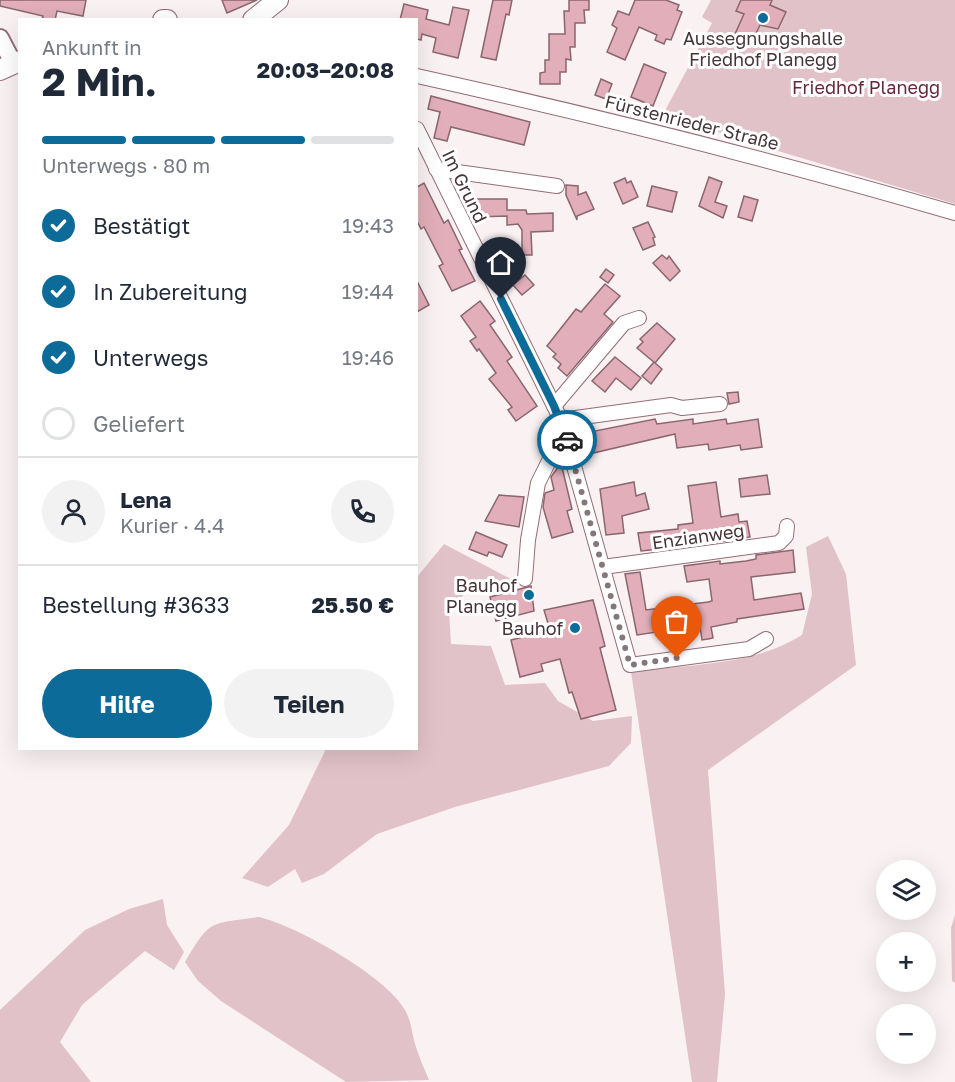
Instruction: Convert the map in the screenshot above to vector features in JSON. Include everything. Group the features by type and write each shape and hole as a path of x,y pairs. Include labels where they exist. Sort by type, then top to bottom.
{"main road":[{"path":"254,18 278,0"}],"street":[{"path":"0,38 11,64"},
{"name":"Fürstenrieder Straße","path":"418,76 566,109 790,166 955,213"},
{"name":"Im Grund","path":"418,131 563,425 630,665 749,649 766,639"},
{"path":"436,169 556,186"},
{"path":"554,406 624,323 639,318"},
{"path":"525,579 528,540 538,483 563,425 671,405 682,408 720,404"},
{"name":"Enzianweg","path":"603,567 779,543 786,536 787,526"}],"green space":[{"name":"Friedhof Planegg","path":"711,0 955,0 955,204 768,148 755,135 749,133 722,133 661,118 712,23 702,17"},
{"path":"828,536 846,574 856,665 708,770 725,994 717,1082 692,1082 630,665 639,671 723,662 764,652 802,635 812,594 806,547"},
{"path":"444,544 511,579 469,589 449,611 451,644 491,646 505,685 545,683 558,701 593,721 632,716 631,743 609,766 455,807 377,834 324,874 302,883 295,869 268,887 242,878 289,825 326,750 418,750 418,576"},
{"path":"163,899 167,925 184,952 174,970 145,951 82,1005 60,1042 91,1082 0,1082 0,1010 85,930 129,909"},
{"path":"955,915 955,983 952,981 951,928"},
{"path":"259,917 317,941 380,982 405,1010 418,1054 429,1080 346,1082 221,1001 198,981 185,962 207,930 221,923"}],"building":[{"path":"0,0 86,0 83,16 57,11 55,18 42,18 43,16 0,6"},
{"path":"222,0 257,0 227,13"},
{"path":"493,0 512,0 509,15 506,14 496,60 481,57"},
{"path":"569,0 589,0 589,10 584,10 585,23 575,23 575,47 570,47 571,60 566,59 566,72 560,72 560,84 540,84 540,73 545,72 545,60 549,60 549,34 565,34 564,11 569,11"},
{"path":"635,0 666,0 679,5 677,10 682,12 671,40 666,39 664,44 655,40 657,35 639,27 625,60 607,52 617,28 612,25 618,11 629,15"},
{"name":"Aussegnungshalle Friedhof Planegg","path":"741,0 772,0 770,5 786,12 778,29 760,25 752,42 735,34 744,14 736,11"},
{"path":"404,4 428,10 426,19 449,25 453,7 469,10 458,58 433,52 436,38 422,34 421,40 418,39 418,18 400,18"},
{"path":"644,64 666,73 653,106 631,97"},
{"path":"601,79 612,84 606,99 595,95"},
{"path":"431,96 530,122 524,145 451,127 447,141 434,138 440,112 428,109"},
{"path":"709,177 722,182 715,202 727,206 723,218 699,206"},
{"path":"625,178 627,183 631,181 638,197 623,204 614,183"},
{"path":"424,183 444,223 448,220 462,249 459,250 475,281 452,291 439,266 443,264 424,227 421,229 418,223 418,186"},
{"path":"566,185 578,186 578,195 586,192 594,209 577,216 577,220 566,195"},
{"path":"652,186 677,192 672,212 647,206"},
{"path":"744,196 758,200 752,221 738,217"},
{"path":"476,199 507,199 507,210 526,210 527,214 553,213 553,231 531,232 532,255 522,255 522,230 518,224 507,225 507,216 476,217"},
{"path":"648,222 655,237 653,238 655,245 643,250 633,228"},
{"path":"662,255 667,259 669,256 680,271 670,281 653,263"},
{"path":"606,269 614,275 608,283 600,277"},
{"path":"525,275 534,285 522,295 513,285"},
{"path":"418,283 429,305 418,311"},
{"path":"605,284 620,296 604,314 613,322 567,376 558,368 561,364 553,357 556,354 547,346 576,309 581,312"},
{"path":"480,301 495,321 490,325 512,357 507,361 537,406 516,421 508,410 512,407 489,379 496,373 479,349 477,351 470,341 476,337 461,316"},
{"path":"657,323 675,339 655,363 637,348 643,342 640,339"},
{"path":"615,357 641,378 631,390 616,378 605,392 592,381"},
{"path":"654,362 662,369 651,384 642,376"},
{"path":"738,392 739,402 729,404 727,393"},
{"path":"655,419 657,424 693,419 693,424 726,419 727,424 758,419 762,447 741,450 740,445 709,450 708,444 677,448 675,434 589,454 585,433"},
{"path":"561,463 572,509 567,511 573,532 552,538 543,507 545,493 554,490 551,477"},
{"path":"767,475 770,494 741,497 739,479"},
{"path":"634,482 636,496 645,493 649,509 622,516 624,533 606,535 600,489"},
{"path":"716,482 721,517 738,514 739,522 747,521 750,537 718,542 717,537 668,544 669,548 641,551 638,533 678,529 678,525 693,523 688,486"},
{"path":"499,495 524,497 519,527 485,521"},
{"path":"476,532 507,545 502,557 489,552 487,556 469,549"},
{"path":"793,550 795,572 751,577 754,600 801,593 804,609 737,619 737,622 711,627 713,638 702,640 700,626 674,630 676,644 665,645 663,631 637,635 625,574 640,572 646,610 708,602 712,601 709,579 687,582 684,566 720,561 720,564 746,561 756,559 756,555"},
{"path":"531,586 534,611 496,621 490,597"},
{"path":"593,600 605,646 600,648 616,710 581,719 572,692 569,693 560,659 541,664 543,671 520,677 511,640 550,630 544,610"}],"way so far":[{"path":"567,440 630,665 677,658"}],"place":[{"name":"Aussegnungshalle Friedhof Planegg","path":"763,18"},
{"name":"Bauhof Planegg","path":"529,595"},
{"name":"Bauhof","path":"575,628"}],"route":[{"path":"501,299 561,420 567,440"}]}
